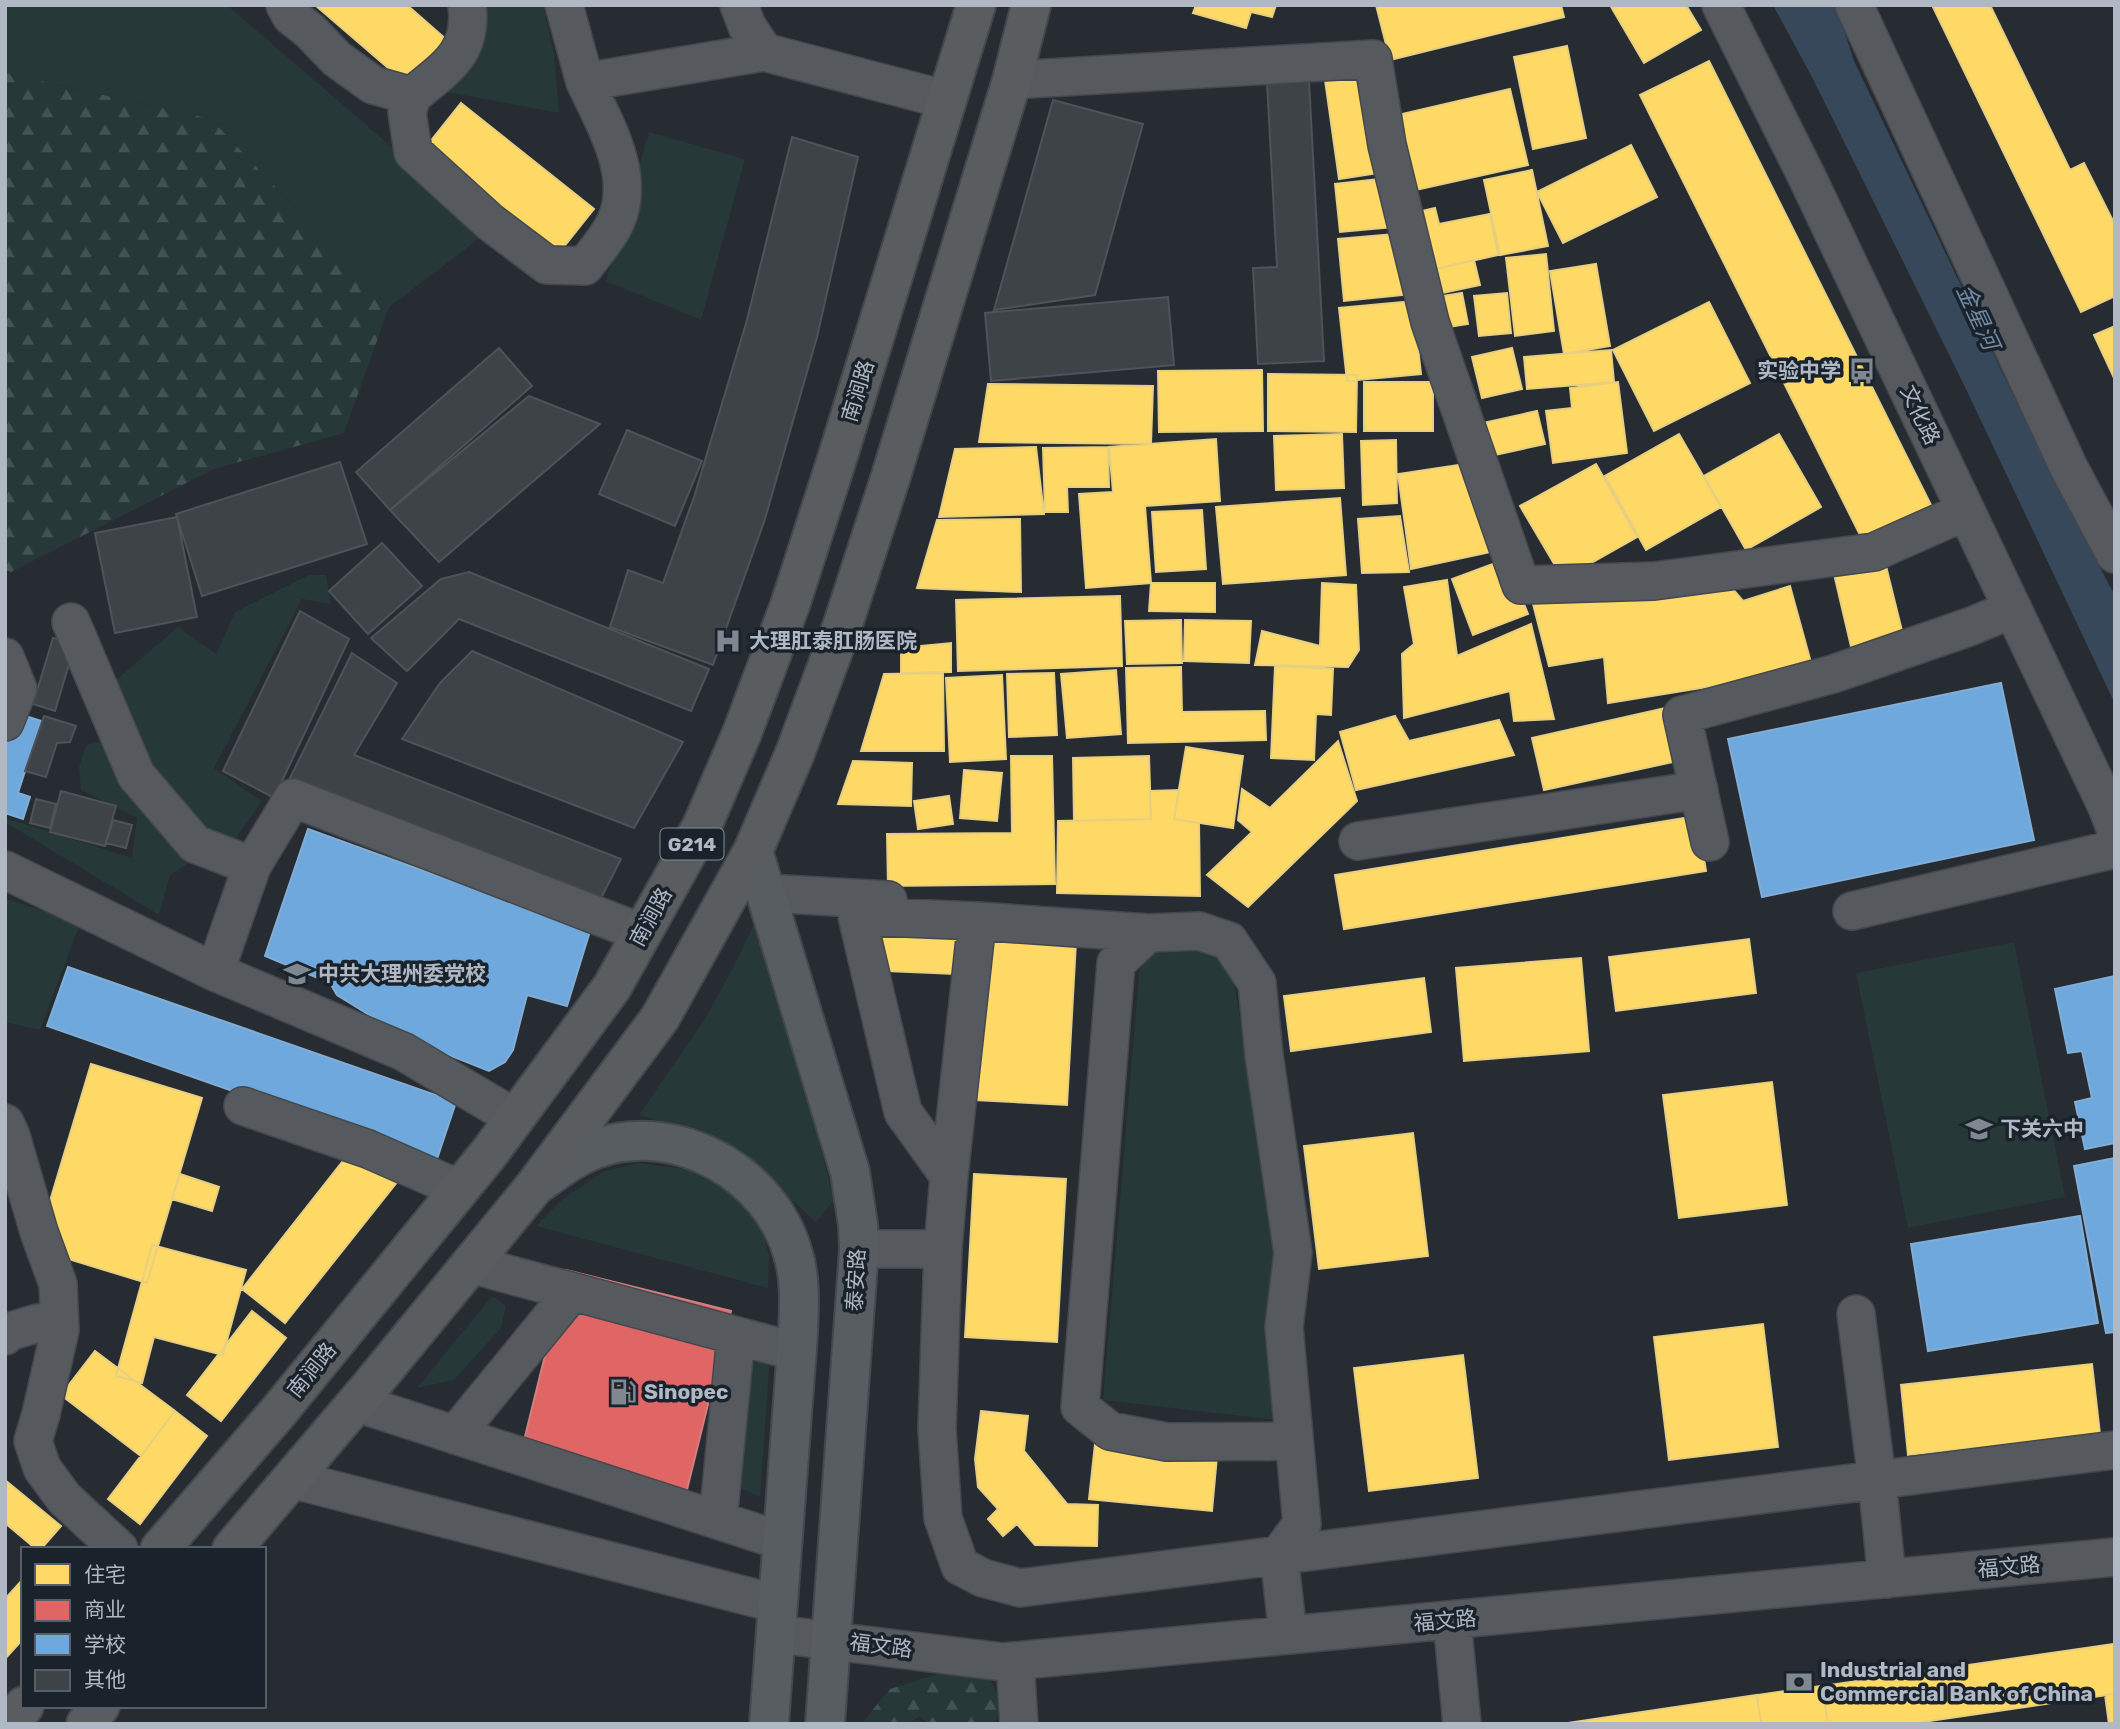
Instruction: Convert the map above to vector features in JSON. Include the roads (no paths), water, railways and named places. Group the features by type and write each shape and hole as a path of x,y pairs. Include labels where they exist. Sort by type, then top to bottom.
{"highway":[{"name":"南涧路","path":"162,1547 279,1411 516,1118 612,987 702,826 742,733 790,605 976,5"},
{"name":"G214","path":"234,1547 534,1186 660,1018 753,851 795,753 843,624 1012,80 1031,5"},
{"path":"9,1724 22,1708"},
{"path":"86,1724 98,1708"}],"main road":[{"name":"泰安路","path":"753,851 850,1172 858,1225 859,1249 825,1724"},
{"path":"534,1186 590,1151 626,1141 651,1141 685,1147 722,1163 743,1178 764,1199 788,1238 798,1283 797,1352 769,1724"}],"street":[{"path":"285,5 291,16 337,59 373,86 412,96"},
{"path":"467,5 470,25 458,56 412,96 407,112 413,152 490,222 547,265 585,266 616,222 623,192 615,145 585,82 564,5"},
{"path":"739,5 747,26 764,52"},
{"name":"文化路","path":"1721,5 1805,173 2115,828"},
{"path":"1854,5 2069,468 2115,554"},
{"path":"585,82 764,52 947,100"},
{"path":"1012,80 1378,54 1387,145 1430,322 1521,585 1654,581 1874,552 1966,511"},
{"path":"1710,842 1682,715 1833,674 2013,609"},
{"path":"71,622 136,775 195,844 251,866"},
{"path":"5,657 18,689 5,722"},
{"path":"1358,841 1699,790"},
{"path":"215,972 251,866 293,798 642,933"},
{"path":"1852,911 2115,849"},
{"path":"5,870 215,972 404,1052 516,1118"},
{"path":"767,893 1150,924 1199,931 1229,941 1257,984 1264,1055 1293,1253 1284,1327 1302,1524 1279,1555 1288,1635"},
{"path":"948,1176 904,1112 858,916 1150,924"},
{"path":"977,921 948,1176 937,1429 943,1518 960,1566 983,1578 1020,1588 2115,1450"},
{"path":"1150,924 1116,963 1080,1407 1110,1431 1167,1442 1294,1441"},
{"path":"243,1106 368,1149 460,1189"},
{"path":"5,1123 12,1136 39,1232 58,1284 60,1330 33,1441 42,1468 64,1498 118,1547"},
{"path":"859,1249 943,1249"},
{"path":"470,1264 797,1352"},
{"path":"455,1435 572,1292"},
{"path":"1856,1314 1887,1579"},
{"path":"5,1336 8,1332 38,1323 60,1330"},
{"path":"718,1520 736,1336"},
{"path":"356,1403 782,1541"},
{"name":"福文路","path":"291,1479 777,1619 831,1640 1003,1662 2115,1558"},
{"path":"1452,1620 1462,1724"},
{"path":"1014,1661 1019,1724"}],"water":[{"path":"1773,5 1836,5 1854,61 2045,462 2115,596 2115,704 1966,389 1813,79"}],"place":[{"name":"实验中学","path":"1862,371"},
{"name":"大理肛泰肛肠医院","path":"728,641"},
{"name":"中共大理州委党校","path":"297,974"},
{"name":"下关六中","path":"1979,1129"},
{"name":"Sinopec","path":"623,1392"},
{"name":"Industrial and Commercial Bank of China","path":"1799,1682"}],"water label":[{"name":"金星河","path":"1978,317"}]}
